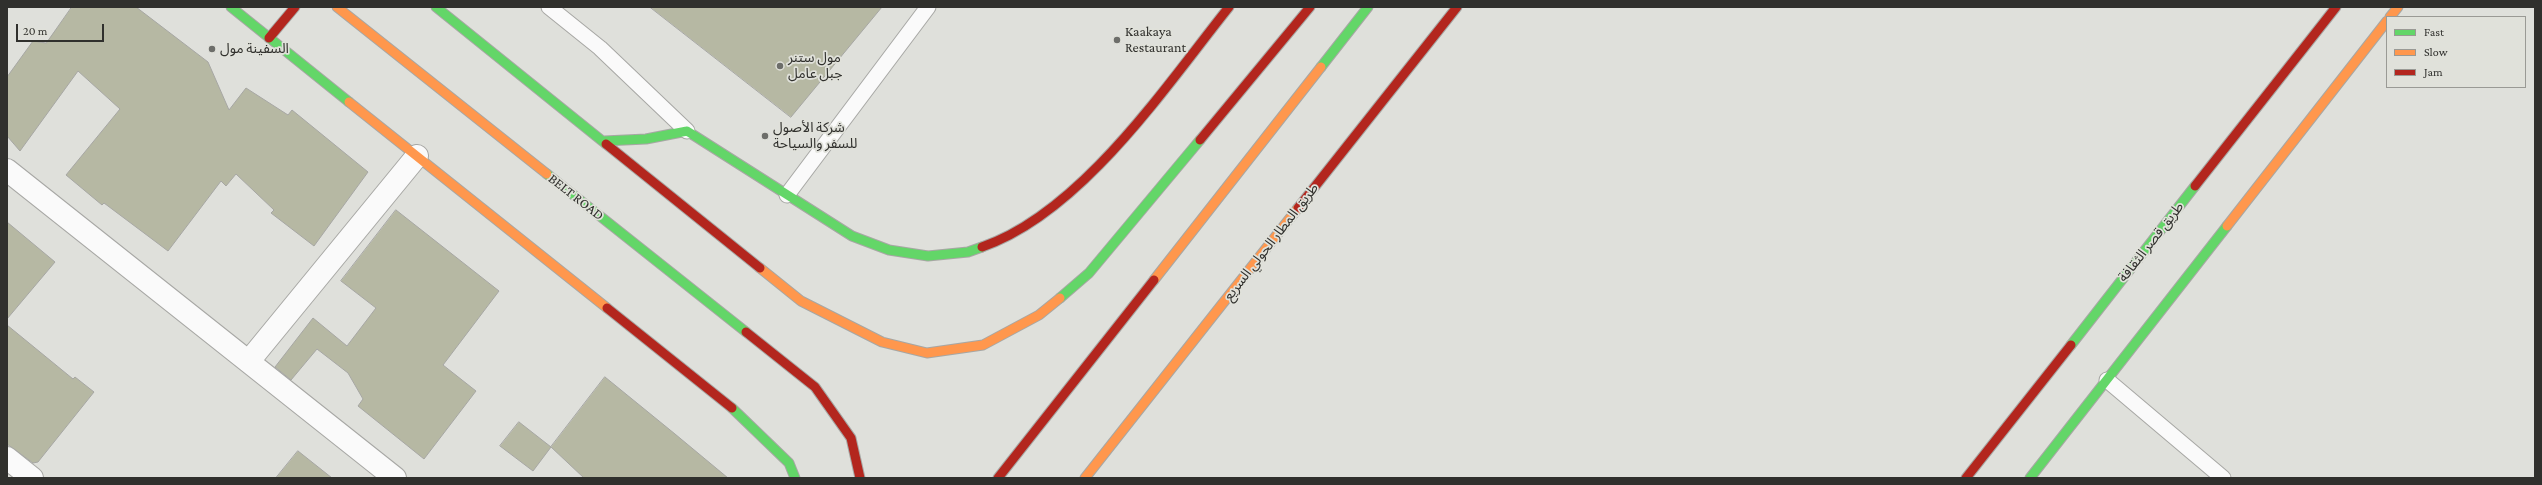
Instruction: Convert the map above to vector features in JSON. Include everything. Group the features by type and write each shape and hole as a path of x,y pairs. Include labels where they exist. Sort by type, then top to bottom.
{"main road":[{"path":"231,7 742,416 789,463 795,478"},
{"path":"269,38 295,7"},
{"name":"BELT ROAD","path":"337,7 815,387 851,438 860,478"},
{"path":"436,7 801,301 882,342 927,353 982,345 1039,315 1089,273 1310,7"},
{"path":"604,141 632,142 660,138 687,131 852,236 889,250 928,256 960,253 1006,239 1039,217 1083,180 1126,135 1229,7"},
{"path":"998,478 1368,7"},
{"name":"طريق المطار الحولي السريع","path":"1085,478 1457,7"},
{"name":"طريق قصر الثقافة","path":"1966,478 2336,7"},
{"path":"2391,16 2398,7"},
{"path":"2030,478 2386,22"}],"street":[{"path":"249,361 417,156"},
{"path":"7,170 395,478"},
{"path":"7,458 32,478"}],"lane":[{"path":"549,7 600,48 687,131"},
{"path":"787,195 928,7"},
{"path":"2107,380 2223,478"}],"building":[{"path":"72,7 136,7 208,62 229,110 246,88 288,115 292,110 368,172 314,246 271,213 274,210 236,174 226,186 221,181 168,251 104,203 102,205 66,175 120,109 78,71 20,151 7,136 7,77 33,41 46,43"},
{"name":"مول ستنر جبل عامل","path":"650,7 882,7 791,117"},
{"path":"396,210 499,291 443,365 476,391 424,459 358,406 363,399 348,373 317,349 291,380 275,367 313,318 347,346 376,308 341,281"},
{"path":"7,222 55,262 7,319"},
{"path":"7,325 73,379 75,377 94,392 38,462 33,463 7,444"},
{"path":"605,377 728,478 584,478 551,447"},
{"path":"519,422 551,447 533,471 500,446"},
{"path":"298,451 332,478 276,478"}],"traffic: fast":[{"path":"231,7 349,102"},
{"path":"436,7 606,144"},
{"path":"1321,67 1368,7"},
{"path":"687,131 852,236 889,250 928,256 968,252 982,247"},
{"path":"604,141 646,139 687,131"},
{"path":"1060,298 1089,273 1200,140"},
{"path":"547,174 746,332"},
{"path":"2071,345 2195,186"},
{"path":"2030,478 2227,226"},
{"path":"732,408 789,463 795,478"}],"traffic: slow":[{"path":"337,7 547,174"},
{"path":"2391,16 2398,7"},
{"path":"2227,226 2386,22"},
{"path":"1154,280 1321,67"},
{"path":"349,102 607,308"},
{"path":"1085,478 1298,208"},
{"path":"760,268 801,301 882,342 927,353 983,345 1039,315 1060,298"}],"traffic: jam":[{"path":"269,38 295,7"},
{"path":"982,247 1018,230 1053,206 1087,177 1119,144 1149,109 1229,7"},
{"path":"1200,140 1310,7"},
{"path":"1298,208 1457,7"},
{"path":"2195,186 2336,7"},
{"path":"606,144 760,268"},
{"path":"998,478 1154,280"},
{"path":"607,308 732,408"},
{"path":"746,332 815,387 851,438 860,478"},
{"path":"1966,478 2071,345"}],"place":[{"name":"Kaakaya Restaurant","path":"1117,40"},
{"name":"السفينة مول","path":"212,49"},
{"name":"مول ستنر جبل عامل","path":"780,66"},
{"name":"شركة الأصول للسفر والسياحة","path":"765,136"}]}
